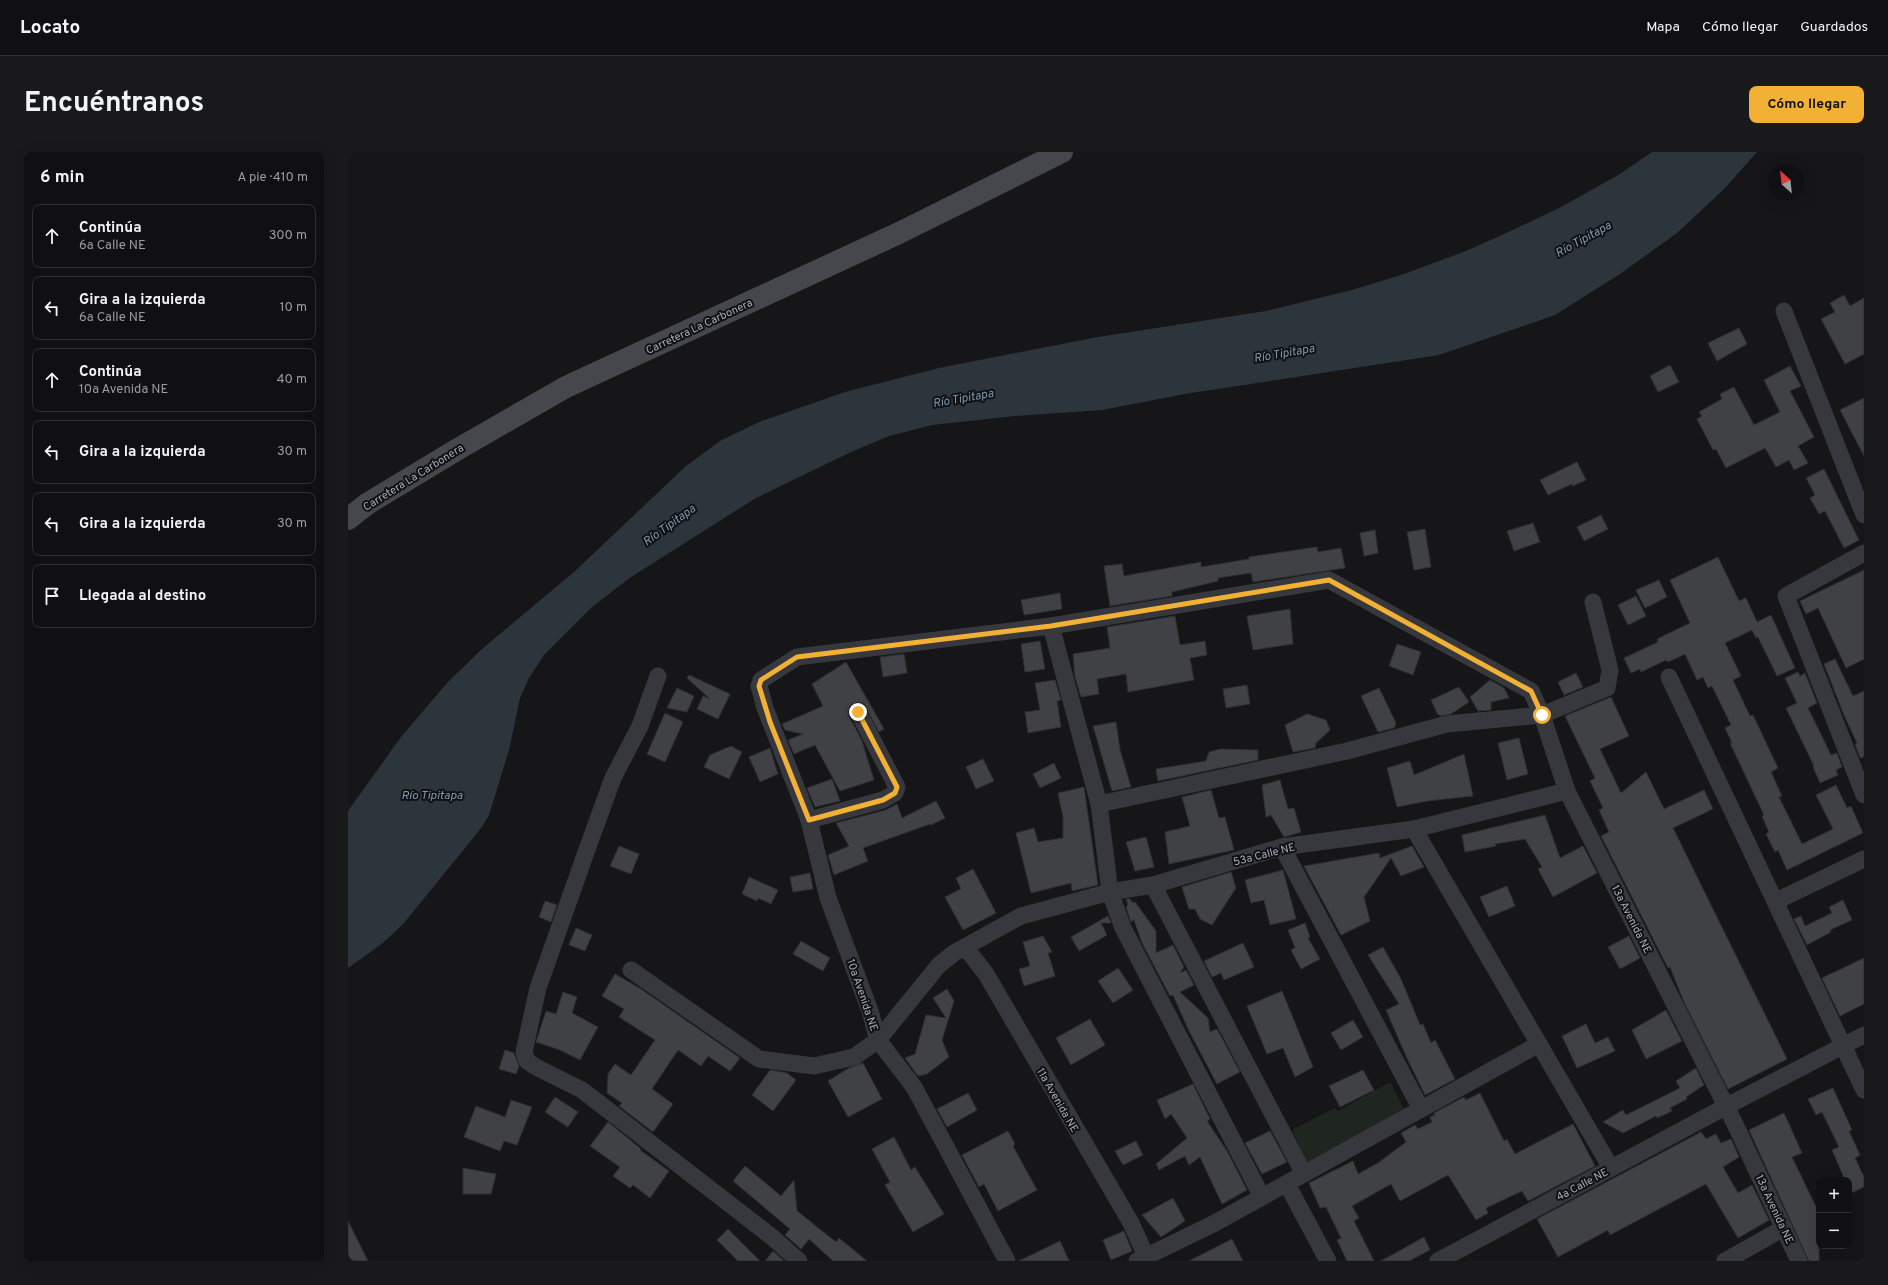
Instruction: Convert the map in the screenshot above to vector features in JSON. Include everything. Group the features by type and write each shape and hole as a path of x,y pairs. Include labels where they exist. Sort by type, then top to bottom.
{"street":[{"name":"Carretera La Carbonera","path":"348,519 367,504 458,449 566,387 898,233 1062,152"},
{"path":"1784,311 1864,515"},
{"path":"1864,554 1786,596 1864,795"},
{"name":"13a Avenida NE","path":"1051,626 1329,580 1531,691 1542,715 1567,791 1725,1107 1735,1124 1799,1261"},
{"path":"1099,804 1347,751 1447,724 1542,715 1607,688 1610,670 1593,602"},
{"path":"1051,626 1099,804 1110,892 1123,928 1262,1197"},
{"name":"10a Avenida NE","path":"1007,1261 914,1087 878,1040 870,1011 828,898 809,820 765,708 759,686 761,680 797,657 1051,626"},
{"path":"658,676 640,726 613,778 587,848 538,988 524,1052 527,1061 582,1090 772,1237 798,1261"},
{"path":"1669,677 1864,1090"},
{"path":"809,820 883,800 895,793 897,787 858,712"},
{"name":"53a Calle NE","path":"631,970 759,1059 814,1066 854,1057 878,1040 939,965 966,946 1021,916 1110,892 1153,885 1282,847 1414,829 1567,791"},
{"path":"1414,829 1611,1168"},
{"path":"1282,847 1422,1109"},
{"path":"1776,902 1864,859"},
{"path":"1153,885 1304,1174"},
{"name":"11a Avenida NE","path":"966,946 986,974 1131,1223 1141,1258"},
{"name":"4a Calle NE","path":"1438,1261 1725,1107 1864,1036"},
{"path":"1141,1258 1213,1224 1539,1044"},
{"path":"1287,1184 1328,1261"},
{"path":"1725,1261 1784,1228"}],"shaded area":[{"path":"1390,1082 1405,1111 1308,1164 1292,1130 1335,1108 1338,1111"}],"water":[{"name":"Río Tipitapa","path":"1652,152 1757,152 1725,188 1677,233 1620,274 1555,315 1439,355 1185,394 1102,410 1015,416 932,425 889,436 851,452 756,498 631,577 592,607 544,655 529,678 520,698 509,750 489,815 482,827 404,923 383,943 348,968 348,811 401,737 447,683 482,649 574,572 686,466 720,441 759,422 845,392 939,368 1098,337 1266,311 1352,290 1404,274 1466,251 1561,207 1620,174"}],"building":[{"path":"1844,295 1850,306 1864,298 1864,354 1845,364 1821,319 1835,312 1830,303"},
{"path":"1739,328 1747,344 1717,361 1708,343"},
{"path":"1670,365 1679,382 1658,392 1650,376"},
{"path":"1790,366 1801,386 1790,391 1814,437 1798,446 1808,463 1794,470 1789,460 1776,467 1765,448 1726,468 1716,449 1713,450 1697,419 1702,416 1699,412 1722,399 1720,394 1734,387 1754,425 1780,412 1764,380"},
{"path":"1864,398 1864,456 1840,410"},
{"path":"1577,462 1586,480 1573,486 1572,484 1548,495 1540,480"},
{"path":"1824,469 1859,540 1844,548 1825,511 1819,514 1810,498 1815,495 1806,478"},
{"path":"1601,515 1608,529 1584,541 1577,527"},
{"path":"1533,523 1540,542 1514,551 1507,531"},
{"path":"1425,529 1431,567 1414,570 1407,532"},
{"path":"1375,530 1378,553 1364,556 1360,533"},
{"path":"1317,547 1318,552 1341,548 1345,568 1253,582 1251,573 1218,578 1218,581 1172,592 1172,596 1110,606 1104,566 1122,564 1124,576 1201,562 1201,567 1249,559 1249,557"},
{"path":"1718,557 1739,601 1746,598 1757,622 1771,615 1795,668 1777,676 1758,637 1756,638 1752,630 1725,643 1741,676 1733,680 1750,716 1753,715 1778,768 1771,772 1782,796 1779,797 1802,844 1833,829 1816,795 1836,785 1847,808 1851,806 1863,833 1787,870 1778,850 1775,852 1766,834 1769,832 1762,816 1764,815 1730,743 1732,743 1725,728 1731,725 1712,686 1708,688 1703,677 1697,680 1685,654 1668,662 1666,660 1641,672 1640,669 1631,673 1624,658 1658,642 1657,639 1690,623 1670,580"},
{"path":"1864,570 1864,659 1846,668 1818,608 1806,614 1800,601"},
{"path":"1659,580 1667,597 1645,608 1636,590"},
{"path":"1060,593 1062,609 1024,615 1021,600"},
{"path":"1636,596 1646,616 1628,625 1618,605"},
{"path":"1290,609 1293,644 1253,650 1247,616"},
{"path":"1175,616 1180,645 1205,641 1207,655 1190,658 1194,680 1128,692 1126,674 1097,679 1099,694 1081,697 1075,677 1073,654 1110,648 1107,627"},
{"path":"1040,641 1045,669 1025,672 1021,644"},
{"path":"1397,644 1421,652 1413,675 1389,666"},
{"path":"904,654 907,673 883,677 880,657"},
{"path":"1835,659 1853,696 1864,691 1864,757 1860,758 1855,744 1857,743 1844,715 1824,664"},
{"path":"846,662 884,729 879,732 864,704 858,702 850,706 848,711 849,716 862,741 874,780 840,791 815,745 794,754 788,740 803,734 785,730 782,724 823,706 812,684"},
{"path":"1798,672 1800,676 1805,673 1817,703 1808,708 1831,755 1837,753 1842,767 1836,770 1838,775 1820,783 1813,767 1814,766 1786,708 1797,703 1785,678"},
{"path":"1576,673 1583,687 1564,695 1558,682"},
{"path":"689,675 730,694 718,719 697,709 703,696 710,699 687,678"},
{"path":"1055,680 1061,700 1057,701 1061,727 1028,733 1025,712 1040,710 1035,683"},
{"path":"1490,680 1504,688 1509,698 1491,702 1491,710 1478,711 1470,697"},
{"path":"1247,685 1250,704 1226,708 1223,689"},
{"path":"1459,687 1469,702 1451,714 1440,716 1431,700"},
{"path":"677,688 694,696 687,712 667,708"},
{"path":"1379,688 1396,723 1394,728 1378,732 1361,696"},
{"path":"1611,697 1629,736 1600,749 1621,793 1646,772 1664,809 1704,790 1713,809 1673,828 1787,1059 1728,1089 1684,1002 1670,967 1668,968 1601,836 1609,832 1599,810 1603,808 1590,781 1595,778 1565,716"},
{"path":"665,713 683,722 665,762 647,754"},
{"path":"1307,714 1326,720 1330,730 1316,743 1315,748 1293,752 1285,725"},
{"path":"1116,722 1120,750 1131,787 1112,791 1093,726"},
{"path":"1519,738 1528,774 1507,780 1498,743"},
{"path":"731,746 742,752 729,779 704,767 710,755"},
{"path":"770,748 778,774 760,782 749,757"},
{"path":"1220,749 1258,750 1258,760 1158,781 1156,769 1206,761 1209,752"},
{"path":"1464,754 1473,796 1427,801 1397,807 1387,768 1410,761 1414,775"},
{"path":"983,759 994,781 976,789 966,767"},
{"path":"1054,763 1061,778 1040,788 1033,774"},
{"path":"832,779 840,801 815,807 807,788"},
{"path":"1280,780 1288,809 1294,808 1301,832 1284,837 1271,815 1266,817 1262,785"},
{"path":"1084,787 1098,885 1072,891 1071,883 1031,893 1016,833 1034,828 1038,842 1063,838 1063,817 1058,793"},
{"path":"1211,790 1219,818 1225,817 1234,850 1169,864 1165,832 1190,826 1182,797"},
{"path":"936,801 945,818 931,825 930,824 863,848 868,861 834,875 828,855 849,846 836,823 886,810 897,804 902,818"},
{"path":"1545,815 1560,858 1583,846 1597,873 1553,897 1538,869 1542,867 1525,839 1495,844 1496,846 1465,852 1462,835"},
{"path":"1146,837 1154,867 1135,871 1126,842"},
{"path":"619,846 639,854 631,874 610,866"},
{"path":"1412,846 1424,867 1401,876 1391,858 1364,897 1370,921 1341,935 1304,866 1379,853 1380,858"},
{"path":"973,869 996,913 963,930 945,897 961,889 956,878"},
{"path":"1283,870 1296,919 1270,925 1264,900 1251,903 1245,880"},
{"path":"1231,872 1236,888 1212,925 1200,919 1195,909 1189,909 1182,887"},
{"path":"810,873 813,889 793,892 790,877"},
{"path":"749,877 778,890 771,904 758,898 757,901 742,894"},
{"path":"1507,886 1515,906 1489,917 1480,897"},
{"path":"1126,899 1130,899 1133,903 1135,902 1156,931 1156,953 1173,945 1184,967 1180,973 1186,970 1194,985 1180,992 1208,1018 1210,1032 1217,1029 1240,1072 1217,1084 1188,1029 1173,995 1170,996 1142,943 1134,920 1131,922 1126,907 1128,905"},
{"path":"1843,900 1852,920 1830,930 1831,932 1807,945 1794,919 1801,916 1805,926 1832,913 1829,907"},
{"path":"545,901 557,905 551,922 539,917"},
{"path":"1108,916 1111,923 1101,923 1107,935 1079,951 1071,937"},
{"path":"1305,923 1310,937 1308,938 1320,959 1301,969 1291,950 1295,948 1288,930"},
{"path":"576,928 592,935 585,951 569,945"},
{"path":"1043,936 1052,952 1048,953 1055,976 1024,986 1019,969 1030,966 1023,942"},
{"path":"1629,936 1640,958 1620,969 1608,947"},
{"path":"801,941 830,958 823,971 793,954"},
{"path":"1243,943 1254,967 1224,980 1221,973 1212,977 1204,961"},
{"path":"1383,947 1401,979 1420,1025 1423,1024 1431,1043 1435,1040 1455,1079 1425,1095 1386,1010 1399,1004 1368,955"},
{"path":"1864,958 1864,1004 1840,1016 1822,978"},
{"path":"1118,968 1133,990 1113,1003 1098,981"},
{"path":"615,974 641,989 740,1058 730,1071 708,1056 701,1066 678,1050 652,1089 673,1104 653,1132 619,1106 622,1103 607,1093 608,1074 615,1064 631,1075 655,1040 619,1017 624,1009 602,996"},
{"path":"947,989 954,1001 942,1040 949,1057 927,1074 918,1076 905,1058 915,1054 926,1015 946,1018 933,998"},
{"path":"1282,991 1313,1067 1295,1077 1283,1048 1267,1054 1247,1006"},
{"path":"563,992 577,997 572,1013 598,1027 580,1060 560,1050 536,1042 546,1011 556,1014"},
{"path":"1666,1010 1682,1041 1646,1059 1632,1030"},
{"path":"1090,1019 1105,1045 1071,1065 1056,1038"},
{"path":"1353,1020 1363,1037 1341,1050 1331,1033"},
{"path":"1586,1024 1595,1043 1608,1037 1615,1051 1577,1068 1562,1036"},
{"path":"505,1050 514,1053 519,1066 516,1074 499,1069"},
{"path":"863,1063 882,1099 848,1117 828,1081 849,1068"},
{"path":"1696,1068 1704,1085 1686,1097 1687,1099 1670,1108 1672,1111 1657,1118 1656,1116 1623,1133 1603,1122 1623,1110 1626,1115 1680,1088 1676,1081"},
{"path":"770,1070 787,1073 796,1080 773,1111 752,1095"},
{"path":"1363,1070 1374,1090 1340,1107 1329,1086"},
{"path":"1193,1084 1210,1119 1207,1121 1227,1151 1247,1190 1222,1204 1200,1157 1189,1165 1185,1156 1159,1170 1156,1164 1187,1138 1171,1114 1165,1119 1157,1100"},
{"path":"1833,1088 1852,1130 1849,1131 1860,1155 1855,1158 1864,1177 1864,1187 1852,1193 1852,1177 1844,1177 1832,1150 1839,1147 1822,1112 1816,1115 1808,1099"},
{"path":"968,1093 977,1110 947,1127 937,1109"},
{"path":"1480,1093 1504,1141 1507,1139 1515,1154 1573,1124 1595,1166 1528,1201 1522,1191 1486,1208 1488,1213 1476,1220 1448,1175 1400,1201 1391,1184 1352,1206 1359,1218 1354,1221 1374,1261 1347,1261 1337,1240 1341,1238 1326,1207 1320,1208 1309,1183 1353,1161 1358,1174 1378,1163 1406,1142 1401,1133 1415,1125 1418,1129 1432,1122 1430,1117 1435,1115 1434,1113 1464,1097 1466,1100"},
{"path":"555,1097 578,1112 568,1127 545,1112"},
{"path":"511,1100 532,1107 517,1145 504,1141 500,1151 464,1137 476,1106 505,1117"},
{"path":"1784,1113 1802,1153 1792,1157 1816,1207 1816,1249 1819,1249 1819,1261 1809,1261 1749,1130"},
{"path":"608,1122 641,1149 640,1150 669,1171 650,1198 633,1185 630,1188 613,1176 620,1167 590,1146"},
{"path":"1008,1131 1015,1144 1013,1146 1037,1190 998,1211 984,1184 979,1187 962,1155"},
{"path":"1270,1131 1287,1162 1262,1174 1245,1143"},
{"path":"1701,1132 1706,1139 1716,1134 1721,1143 1731,1139 1739,1157 1723,1167 1738,1193 1752,1185 1769,1220 1738,1238 1706,1184 1610,1235 1608,1230 1558,1257 1537,1219"},
{"path":"894,1137 911,1170 915,1167 944,1214 913,1232 885,1185 890,1182 872,1149"},
{"path":"1136,1141 1143,1155 1123,1165 1115,1151"},
{"path":"745,1166 781,1196 794,1180 797,1211 836,1242 839,1238 867,1261 833,1261 809,1239 801,1249 785,1235 790,1229 733,1181"},
{"path":"463,1168 496,1174 491,1194 463,1194"},
{"path":"1173,1198 1185,1221 1161,1237 1142,1215"},
{"path":"348,1221 368,1261 351,1261 348,1254"},
{"path":"728,1229 760,1261 738,1261 717,1240"},
{"path":"1124,1231 1132,1251 1111,1260 1103,1240"},
{"path":"1424,1237 1430,1250 1409,1261 1381,1261"},
{"path":"1232,1239 1243,1261 1189,1261"},
{"path":"1060,1241 1069,1261 1019,1261"},
{"path":"773,1251 784,1261 765,1261"}],"route":[{"path":"858,712 897,787 895,793 883,800 809,820 770,722 759,686 761,680 797,657 1051,626 1329,580 1531,691 1542,715"}]}
